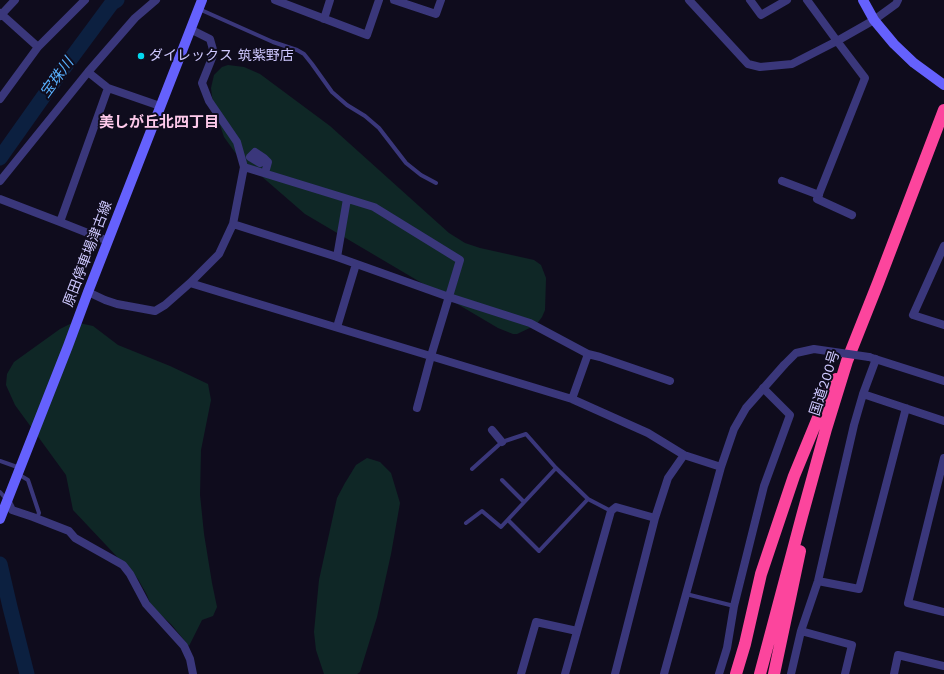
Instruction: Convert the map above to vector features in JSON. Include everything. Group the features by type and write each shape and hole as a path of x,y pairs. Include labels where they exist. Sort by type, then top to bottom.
{"highway":[{"name":"国道200号","path":"760,674 826,429 847,361 944,110"},
{"path":"736,674 745,644 761,574 794,476 829,391 847,361"},
{"path":"774,674 826,429"}],"main road":[{"path":"863,0 874,20 894,44 914,63 944,85"},
{"name":"原田停車場津古線","path":"0,519 200,4"}],"street":[{"path":"15,0 1,14 38,47"},
{"path":"0,99 38,47 85,0"},
{"path":"0,181 88,72 135,18 156,0"},
{"path":"275,0 367,35 379,0"},
{"path":"324,19 330,0"},
{"path":"394,0 417,4 436,14 441,0"},
{"path":"689,0 748,64 760,67 792,64 874,20 896,4 898,0"},
{"path":"750,0 762,15 787,0"},
{"path":"807,0 865,78 817,199 852,215"},
{"path":"88,292 117,304 156,311 190,283 219,254 233,224 244,166 237,142 209,101 202,83 214,53 210,39 190,29"},
{"path":"88,72 108,88 160,106"},
{"path":"60,222 108,88"},
{"path":"264,158 268,162 265,173"},
{"path":"244,166 374,207 460,260 417,408"},
{"path":"782,181 819,196"},
{"path":"0,199 108,241"},
{"path":"337,258 347,199"},
{"path":"233,224 356,264 449,297 530,322 588,354 670,380"},
{"path":"944,246 913,315 944,325"},
{"path":"337,327 356,264"},
{"path":"190,283 572,399 648,433 684,455 721,467"},
{"path":"664,674 721,467 734,429 746,408 784,365 796,353 814,349 872,358 944,381"},
{"path":"572,399 588,354"},
{"path":"791,674 801,631 818,581 854,425 872,358"},
{"path":"719,674 727,648 734,606 764,486 790,415 763,388"},
{"path":"863,394 944,422"},
{"path":"818,581 859,590 906,408"},
{"path":"492,430 502,442"},
{"path":"615,674 655,518 668,478 684,455"},
{"path":"944,458 908,603 944,612"},
{"path":"6,503 12,510 68,531 75,538 122,565 130,574 146,604 184,646 190,659 193,674"},
{"path":"565,674 611,511 616,507 655,518"},
{"path":"520,674 536,622 577,631"},
{"path":"801,631 852,645 845,674"},
{"path":"894,674 898,655 944,666"}],"lane":[{"path":"200,4 273,42 301,52 312,64 332,92 379,128 406,163 421,175 436,183"},
{"path":"472,469 502,442 526,434 556,468 588,499 611,511"},
{"path":"0,461 19,471 28,480 39,512 36,518"},
{"path":"466,523 482,512 501,527 556,468"},
{"path":"502,480 524,502"},
{"path":"0,492 6,503"},
{"path":"508,520 539,551 588,499"},
{"path":"686,594 734,606"}],"green space":[{"path":"228,65 244,67 260,74 330,126 449,233 465,243 480,248 534,260 541,265 546,278 545,310 536,325 517,334 513,334 498,328 305,214 237,155 224,137 213,104 211,88 214,75 222,67"},
{"path":"74,322 93,326 118,345 170,366 208,384 211,400 201,450 200,495 204,534 217,607 213,616 202,620 189,646 171,624 151,606 138,579 73,510 66,475 15,405 6,385 7,374 14,362 60,329"},
{"path":"367,458 380,462 391,473 400,503 391,554 377,617 360,672 357,674 324,674 316,650 314,632 319,580 337,498 356,465"}],"waterway":[{"name":"宝珠川","path":"0,158 112,3 117,0"},
{"name":"宝珠川","path":"0,564 27,674"}],"place":[{"name":"ダイレックス 筑紫野店","path":"141,56"}],"district":[{"name":"美しが丘北四丁目","path":"159,123"}]}
